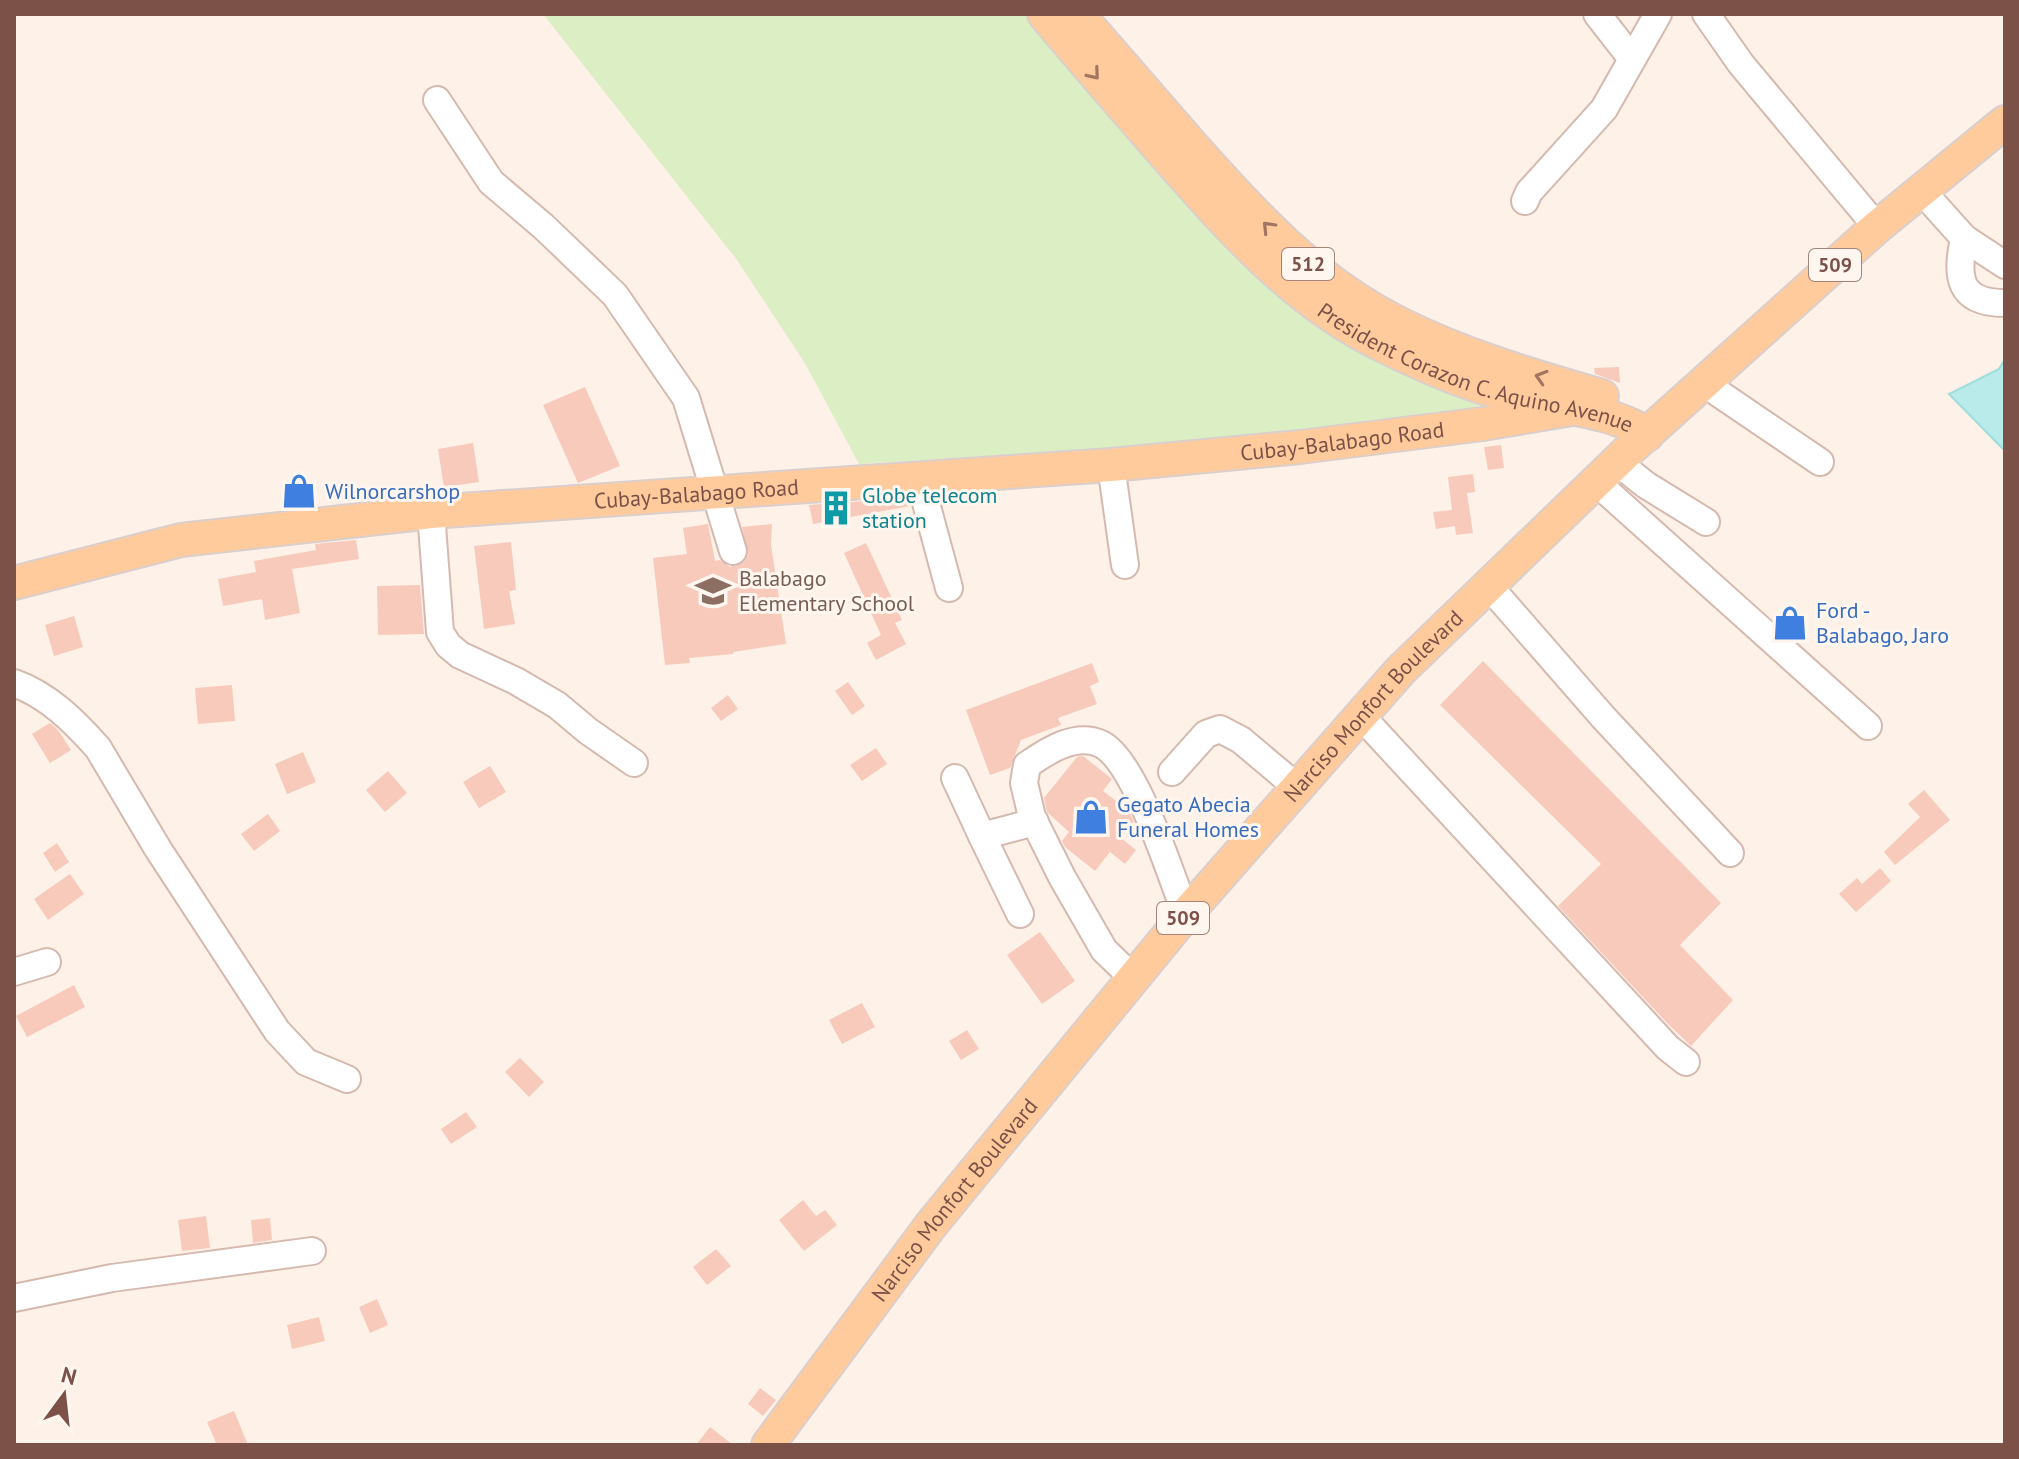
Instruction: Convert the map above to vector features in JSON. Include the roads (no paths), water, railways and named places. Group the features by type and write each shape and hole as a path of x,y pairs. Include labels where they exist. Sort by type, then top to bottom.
{"main road":[{"name":"President Corazon C. Aquino Avenue","path":"1044,14 1206,202 1269,267 1300,292 1381,345 1483,387 1629,423 1658,424"},
{"name":"President Corazon C. Aquino Avenue","path":"1078,14 1226,184 1287,247 1348,293 1393,321 1480,358 1658,424"},
{"name":"Narciso Monfort Boulevard","path":"768,1445 931,1225 1186,914 1401,670 1658,424 1877,227 2005,122"},
{"name":"Cubay-Balabago Road","path":"14,583 181,540 431,512 1111,465 1300,447 1483,424 1572,409"}],"street":[{"path":"1597,14 1632,59"},
{"path":"1525,201 1529,192 1604,109 1658,14"},
{"path":"1706,14 1741,64 1877,227"},
{"path":"437,100 491,182 544,227 615,295 686,398 733,551"},
{"path":"1921,190 1964,238 2005,265"},
{"path":"1964,238 1959,262 1961,282 1972,297 2005,303"},
{"path":"1705,384 1820,462"},
{"path":"1111,465 1125,565"},
{"path":"1606,472 1646,485 1706,522"},
{"path":"1606,472 1868,726"},
{"path":"919,477 949,588"},
{"path":"431,512 440,632 448,645 460,655 506,676 557,705 634,763"},
{"path":"1488,585 1603,717 1730,853"},
{"path":"14,683 26,687 72,718 98,748 242,980 293,1050 306,1062 347,1079"},
{"path":"1361,716 1668,1048 1686,1062"},
{"path":"1172,772 1206,734 1220,729 1241,740 1298,788"},
{"path":"1134,979 1104,950 1062,877 1035,822 1024,783 1027,765 1045,752 1070,742 1102,745 1119,761 1137,790 1186,914"},
{"path":"955,778 1020,914"},
{"path":"982,836 1035,822"},
{"path":"14,972 47,962"},
{"path":"14,1298 112,1278 312,1251"}],"water":[{"path":"2005,359 2005,451 1949,394 1999,369"}],"place":[{"name":"Wilnorcarshop","path":"299,491"},
{"name":"Globe telecom station","path":"836,508"},
{"name":"Balabago Elementary School","path":"713,591"},
{"name":"Ford - Balabago, Jaro","path":"1790,623"},
{"name":"Gegato Abecia Funeral Homes","path":"1091,817"}]}
